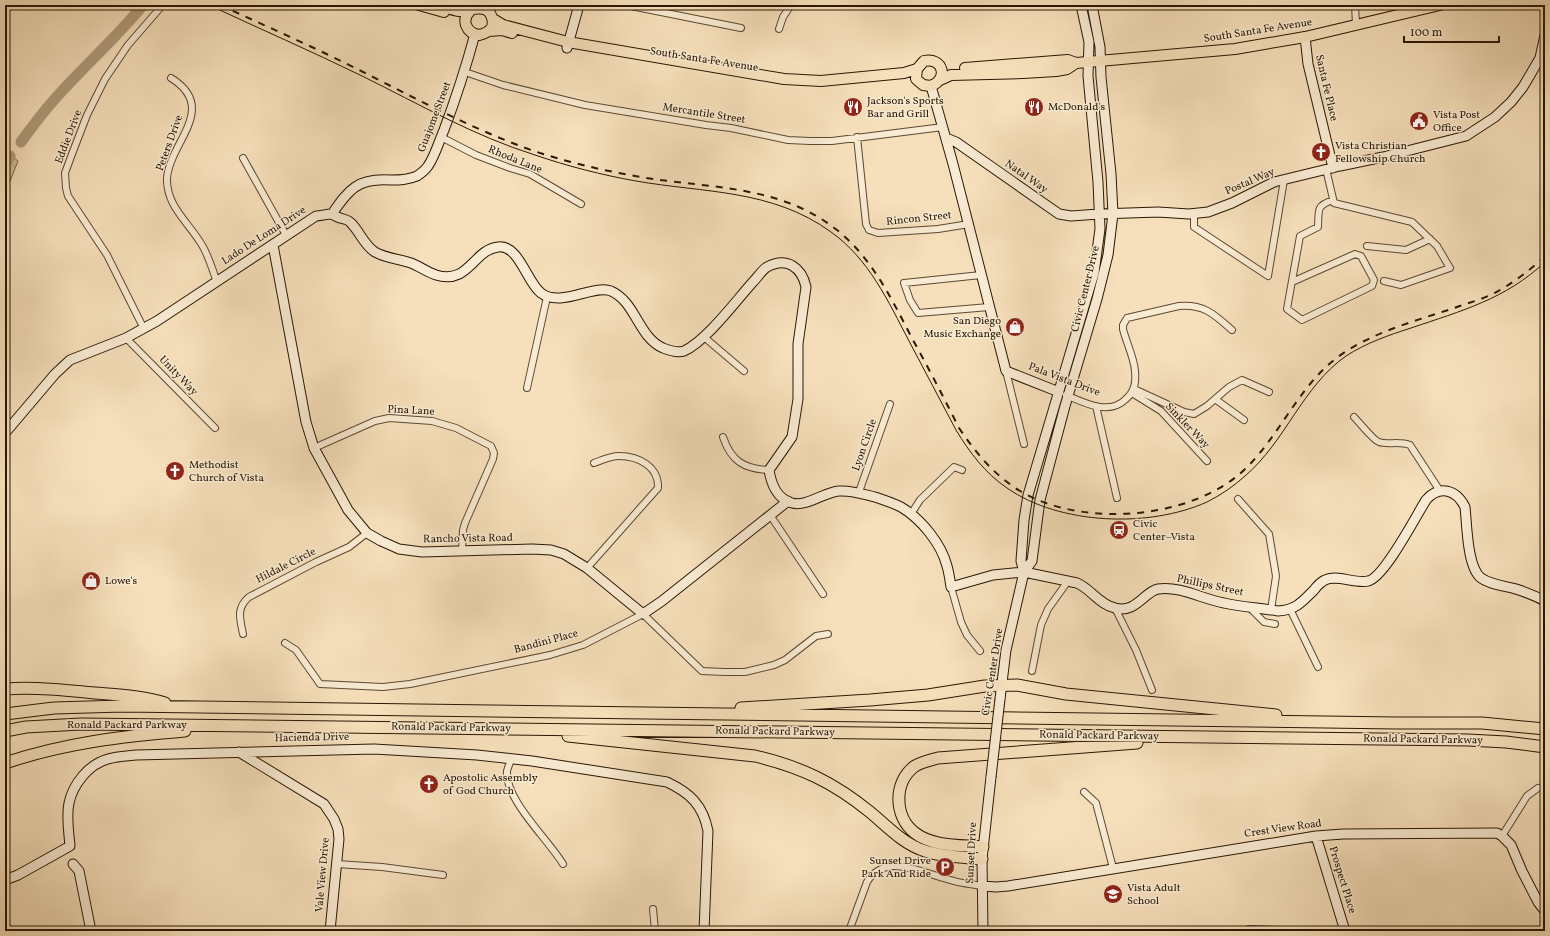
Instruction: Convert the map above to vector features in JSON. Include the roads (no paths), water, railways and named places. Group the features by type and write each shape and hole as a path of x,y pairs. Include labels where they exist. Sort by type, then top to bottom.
{"highway":[{"path":"642,713 870,700 928,695 985,686 1017,685 1066,694 1261,713 1319,722"},
{"path":"5,689 33,688 147,698 178,707"},
{"name":"Ronald Packard Parkway","path":"5,714 54,708 178,707 876,717 1482,723 1545,729"},
{"name":"Ronald Packard Parkway","path":"5,731 26,727 81,724 251,725 511,730 1468,740 1545,746"},
{"path":"5,763 33,754 102,739 251,725"},
{"path":"511,730 755,756 778,762 815,775 829,783 846,794 901,838 924,851 982,859"},
{"path":"983,847 931,841 915,833 906,825 899,809 899,792 902,782 914,767 929,760 938,758 1082,746 1217,738"}],"main road":[{"path":"419,5 456,16 465,22 469,31 475,34"},
{"name":"South Santa Fe Avenue","path":"438,5 458,11 484,8 493,19 503,25 568,45 797,80 842,79 904,73 917,69 921,63 929,60 935,61 941,68 952,69 1068,60 1076,63 1235,48 1305,37 1440,5"},
{"path":"465,22 467,14 470,10"},
{"path":"488,32 492,28 493,19"},
{"name":"South Santa Fe Avenue","path":"475,34 484,34 497,30 568,45 791,85 838,85 910,79 918,81 923,85 931,86 950,75 956,74 1023,73 1067,69 1076,63"},
{"path":"940,80 942,74 941,68"},
{"path":"917,69 916,76 918,81"}],"street":[{"name":"Eddie Drive","path":"144,329 107,255 68,196 66,188 66,173 87,115 105,79 128,45 161,7 165,5"},
{"path":"568,45 578,5"},
{"path":"626,5 741,28"},
{"path":"779,29 783,16 791,5"},
{"name":"Civic Center Drive","path":"991,778 1001,686 1007,648 1024,572 1022,561 1024,520 1028,495 1094,273 1100,229 1098,182 1088,76 1089,42 1081,5"},
{"name":"Civic Center Drive","path":"1024,572 1032,561 1040,500 1068,396 1098,299 1108,255 1113,214 1111,174 1101,77 1101,61 1092,5"},
{"path":"1356,5 1356,24"},
{"name":"Guajome Street","path":"332,214 343,197 358,185 378,179 402,180 417,176 428,166 441,137 465,72 475,34"},
{"name":"Postal Way","path":"1099,214 1208,212 1274,182 1466,136 1495,117 1511,102 1540,58 1545,36"},
{"name":"Santa Fe Place","path":"1305,37 1308,64 1329,169"},
{"name":"Mercantile Street","path":"465,72 503,85 585,105 703,125 731,128 788,140 832,141 943,127"},
{"name":"Peters Drive","path":"171,78 182,85 190,97 191,113 189,125 169,168 167,177 168,188 174,207 201,243 217,282"},
{"path":"931,86 969,224 1024,444"},
{"name":"Rhoda Lane","path":"441,137 476,155 530,174 581,204"},
{"name":"Rincon Street","path":"857,137 866,224 869,230 878,233 902,232 938,229 969,224"},
{"name":"Natal Way","path":"946,138 956,142 1059,214 1071,216 1099,214"},
{"path":"243,158 286,235"},
{"path":"1329,169 1334,203 1412,222 1437,246 1450,268 1401,285 1384,281"},
{"path":"1194,213 1194,227 1268,276 1284,180"},
{"path":"1292,282 1355,254 1361,256 1374,280 1372,286 1302,320 1286,310 1300,236 1318,227 1319,208 1323,203 1334,200"},
{"name":"Lado De Loma Drive","path":"5,432 55,374 70,360 126,338 144,329 316,216 332,214"},
{"path":"332,214 351,222 368,246 377,253 412,263 431,273 442,276 454,276 463,272 492,249 500,247 507,248 511,250 520,262 536,288 547,297 567,297 600,290 609,290 628,303 642,328 653,341 667,350 682,352 700,341 767,267 784,263 792,265 799,270 806,287 798,344 798,399 792,437 769,470 771,484 777,492 793,503 803,502 838,491 859,492 889,502 911,514 941,550 947,565 951,587 961,622 967,635 980,650"},
{"path":"1367,246 1406,250 1430,239"},
{"name":"Rancho Vista Road","path":"273,244 306,422 314,448 348,510 367,533 381,541 408,551 547,550 564,554 587,568 643,614 702,670 745,672 774,665 785,660 816,636 828,634"},
{"path":"981,275 904,283 910,300 918,313 990,307"},
{"path":"527,388 547,297"},
{"path":"1232,330 1218,317 1204,309 1187,305 1127,318 1122,329 1135,369 1133,391 1184,412 1194,414 1207,406 1229,387 1242,380 1269,392"},
{"path":"704,337 744,371"},
{"name":"Unity Way","path":"126,338 215,428"},
{"name":"Pala Vista Drive","path":"1006,371 1096,406 1114,407 1121,404 1133,391"},
{"name":"Sinkler Way","path":"1133,391 1161,411 1207,461"},
{"path":"1216,399 1244,420"},
{"name":"Lyon Circle","path":"859,492 890,404"},
{"path":"1096,406 1117,498"},
{"path":"1354,417 1365,427 1371,436 1379,442 1405,443 1410,445 1440,491"},
{"name":"Pina Lane","path":"314,448 375,421 389,418 432,421 467,433 491,446 494,453 493,459 465,523 462,535 462,551"},
{"path":"723,437 726,449 736,460 746,467 769,470"},
{"path":"587,568 658,488 658,482 653,469 645,463 632,457 618,456 594,462"},
{"path":"911,514 925,495 954,467 962,470"},
{"path":"1318,667 1290,609 1302,602 1325,580 1332,578 1364,582 1370,581 1376,577 1388,561 1426,500 1432,494 1440,491 1454,493 1465,507 1471,561 1475,570 1481,577 1490,582 1522,591 1545,600"},
{"path":"1238,499 1269,534 1276,576 1271,610"},
{"name":"Bandini Place","path":"285,643 296,650 320,684 383,687 410,684 550,655 583,644 643,614 662,601 788,500"},
{"path":"770,515 824,594"},
{"name":"Hildale Circle","path":"243,634 240,620 240,610 243,602 249,597 316,562 349,547 367,533"},
{"path":"951,587 993,575 1024,572 1068,581 1084,587 1103,603 1115,608 1136,650 1152,690"},
{"path":"1032,671 1041,626 1048,609 1068,581"},
{"name":"Phillips Street","path":"1115,608 1123,609 1134,606 1156,589 1185,591 1223,603 1278,611 1290,609"},
{"path":"1249,606 1264,622 1276,624"},
{"name":"Hacienda Drive","path":"5,880 18,875 70,846 69,802 78,782 87,772 100,762 117,757 239,752 374,749 477,755 667,782 683,790 694,801 706,820 708,831 704,931"},
{"name":"Vale View Drive","path":"239,752 324,804 334,819 338,829 339,839 330,931"},
{"path":"511,759 507,776 511,793 533,825 556,853 562,864"},
{"name":"Sunset Drive","path":"983,931 982,859 991,778"},
{"path":"1538,788 1527,796 1502,836 1512,845 1522,871 1538,902 1545,911"},
{"path":"1084,792 1096,803 1113,868"},
{"name":"Crest View Road","path":"982,886 996,887 1316,836 1343,834 1497,834 1502,836"},
{"name":"Prospect Place","path":"1316,836 1345,931"},
{"path":"73,864 79,871 81,878 91,931"},
{"path":"337,864 382,867 443,875"},
{"path":"849,931 867,882 870,877 880,869 892,866 908,868 956,882 982,886"},
{"path":"653,908 655,931"},
{"path":"1249,929 1277,931"}],"waterway":[{"path":"21,142 70,82 120,32 143,5"},
{"path":"5,164 10,156"}],"tram line":[{"path":"209,5 343,67 468,129 512,147 560,163 610,176 761,200 808,218 831,232 844,243 867,268 885,296 956,430 972,455 992,476 1007,488 1028,500 1052,509 1078,516 1105,519 1132,519 1159,516 1184,510 1207,502 1236,483 1259,462 1272,447 1317,383 1346,356 1378,340 1448,316 1499,295 1515,286 1545,262"}],"railway":[{"path":"220,5 328,54 468,124 534,151 571,162 622,174 740,190 766,196 790,204 814,215 837,230 850,241 881,281 959,428 979,455 994,471 1020,491 1045,503 1074,510 1104,514 1135,513 1166,508 1195,500 1222,487 1244,470 1257,456 1303,393 1329,364 1345,352 1358,344 1385,332 1479,300 1495,293 1518,279 1545,256"}],"place":[{"name":"Jackson's Sports Bar and Grill","path":"853,107"},
{"name":"McDonald's","path":"1034,107"},
{"name":"Vista Post Office","path":"1419,121"},
{"name":"Vista Christian Fellowship Church","path":"1321,152"},
{"name":"San Diego Music Exchange","path":"1015,327"},
{"name":"Methodist Church of Vista","path":"175,471"},
{"name":"Civic Center–Vista","path":"1119,530"},
{"name":"Lowe's","path":"91,581"},
{"name":"Apostolic Assembly of God Church","path":"429,784"},
{"name":"Sunset Drive Park And Ride","path":"945,867"},
{"name":"Vista Adult School","path":"1113,894"}]}
